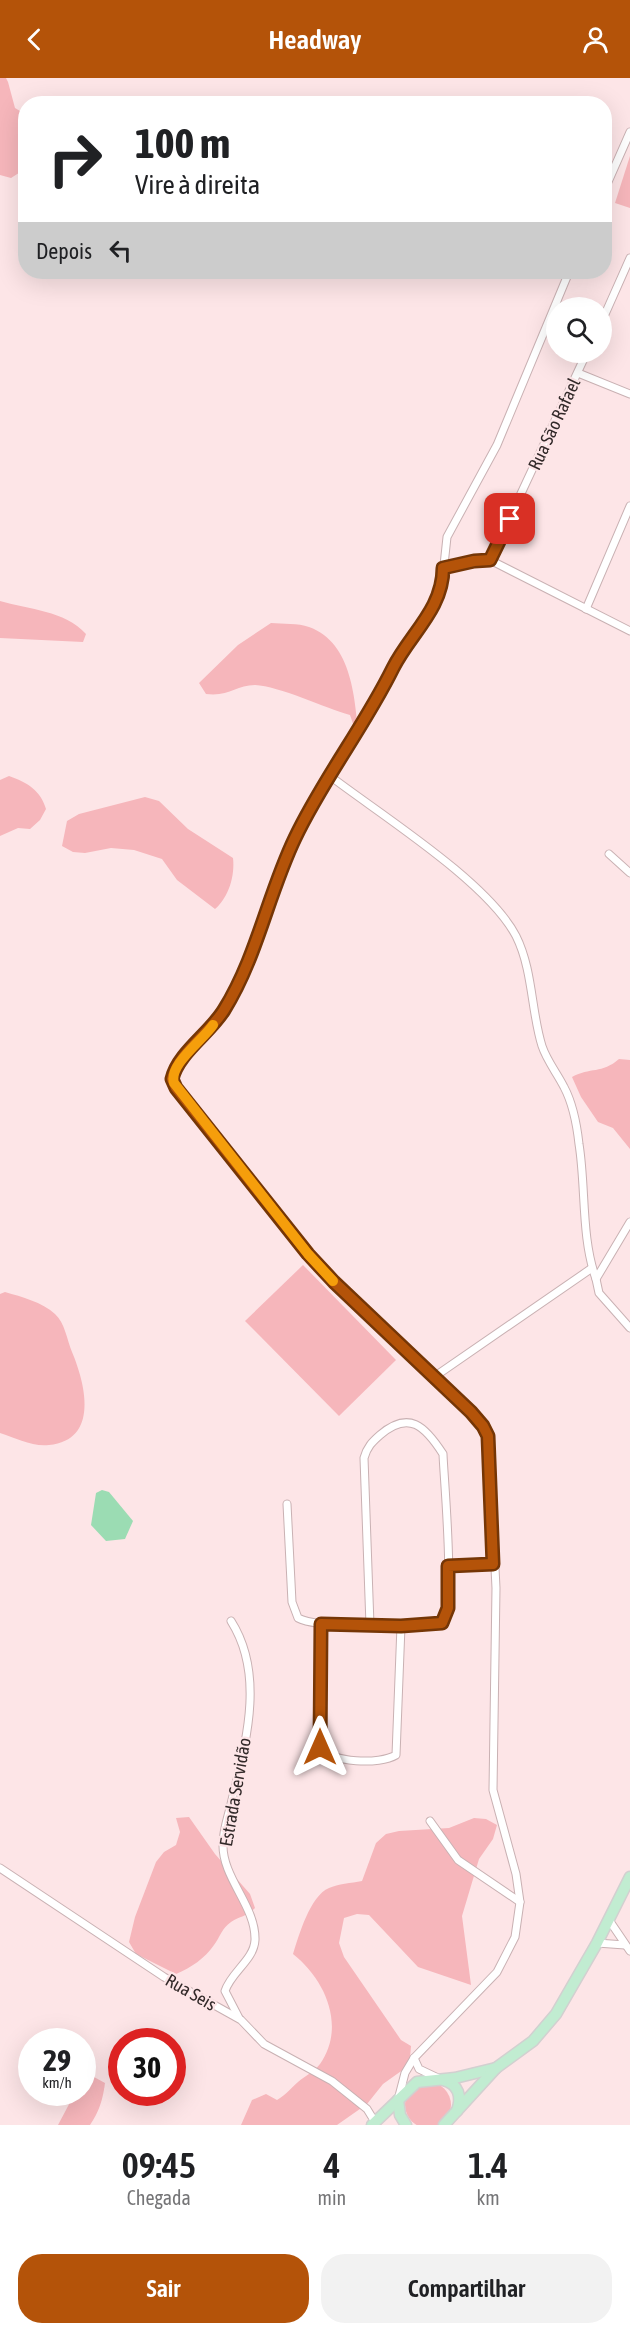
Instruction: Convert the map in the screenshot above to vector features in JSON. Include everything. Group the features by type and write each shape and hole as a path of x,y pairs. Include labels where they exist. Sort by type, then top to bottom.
{"main road":[{"path":"444,2125 456,2115 496,2068 533,2041 556,2014 609,1920 630,1877"},
{"path":"374,2124 417,2082 455,2078 496,2068"},
{"path":"438,2078 454,2085 459,2093 460,2102 456,2115"},
{"path":"398,2100 400,2115 406,2125"}],"street":[{"path":"612,173 630,132"},
{"path":"612,298 630,258"},
{"path":"398,2100 405,2073 414,2058 497,1972 515,1937 520,1902 516,1874 496,1805 492,1772 496,1623 488,1436 471,1412 334,1282 308,1254 176,1088 172,1079 177,1066 208,1033 224,1010 262,928 293,841 376,703 397,660 429,615 441,593 447,537 497,445 566,279"},
{"name":"Rua São Rafael","path":"490,560 582,363"},
{"path":"578,373 630,394"},
{"path":"586,609 630,506"},
{"path":"443,568 490,560 630,631"},
{"path":"330,776 478,889 503,915 516,936 526,964 538,1032 545,1053 565,1088 580,1144 592,1268 599,1293 630,1329"},
{"path":"609,855 630,873"},
{"path":"596,1279 630,1222"},
{"path":"434,1377 592,1268"},
{"path":"287,1504 294,1612 303,1621 321,1624 401,1626 434,1625 446,1618 448,1608 443,1454 434,1440 411,1422 401,1421 393,1424 370,1444 364,1458 370,1625"},
{"path":"448,1566 493,1564"},
{"name":"Estrada Servidão","path":"231,1622 243,1639 250,1676 243,1749 223,1846 227,1866 254,1933 255,1941 249,1955 225,1990 241,2020"},
{"path":"321,1624 320,1747 329,1756 342,1760 383,1760 396,1755 401,1626"},
{"path":"430,1821 458,1860 520,1902"},
{"name":"Rua Seis","path":"0,1868 164,1977 241,2020 264,2044 332,2081 368,2109 374,2124"},
{"path":"609,1920 627,1948"},
{"path":"597,1942 627,1948"},
{"path":"414,2058 419,2069 438,2078"}],"shaded area":[{"path":"0,78 6,78 15,108 18,110 18,174 11,178 0,175"},
{"path":"630,156 630,208 615,203"},
{"path":"0,601 57,615 68,620 86,634 83,642 0,638"},
{"path":"271,623 309,627 324,635 335,646 349,675 356,708 359,741 350,715 276,689 255,685 221,694 206,694 199,683 238,645"},
{"path":"9,776 22,781 37,792 46,809 40,820 30,829 18,828 0,836 0,780"},
{"path":"145,797 159,801 188,829 233,858 230,885 224,898 215,909 177,880 162,859 134,850 111,848 85,853 73,852 62,846 67,821 79,814"},
{"path":"619,1059 630,1060 630,1149 613,1128 598,1122 581,1097 572,1077 607,1067"},
{"path":"303,1265 396,1360 339,1416 245,1321"},
{"path":"5,1292 44,1306 55,1314 63,1327 77,1365 84,1394 82,1422 76,1433 65,1441 37,1445 0,1433 0,1294"},
{"path":"102,1490 109,1492 133,1521 125,1539 106,1541 91,1525 96,1493"},
{"path":"189,1817 215,1854 250,1894 255,1908 228,1924 206,1954 192,1966 176,1974 136,1954 129,1942 135,1917 156,1862 164,1852 176,1845 180,1832 176,1818"},
{"path":"474,1818 486,1819 497,1825 493,1839 479,1859 462,1916 471,1985 418,1967 369,1915 357,1914 344,1918 339,1943 344,1957 401,2040 411,2046 410,2058 404,2069 383,2084 367,2104 337,2125 241,2125 252,2100 266,2094 277,2100 318,2067 328,2050 332,2020 329,2005 315,1977 293,1954 306,1917 316,1899 329,1888 362,1881 376,1843 386,1834 449,1828"},
{"path":"96,2078 105,2083 100,2105 90,2125 58,2125 68,2106 96,2106"},
{"path":"419,2083 437,2083 450,2096 450,2114 439,2125 417,2125 406,2114 406,2096"}],"slow traffic":[{"path":"213,1025 177,1066 172,1079 176,1088 236,1160 308,1254 333,1281"}],"route":[{"path":"320,1747 321,1624 401,1626 442,1623 446,1618 448,1608 448,1566 493,1564 488,1436 471,1412 334,1282 308,1254 236,1160 176,1088 172,1079 177,1066 208,1033 224,1010 262,928 293,841 330,776 362,728 397,660 429,615 441,593 443,568 490,560 510,519"}]}
